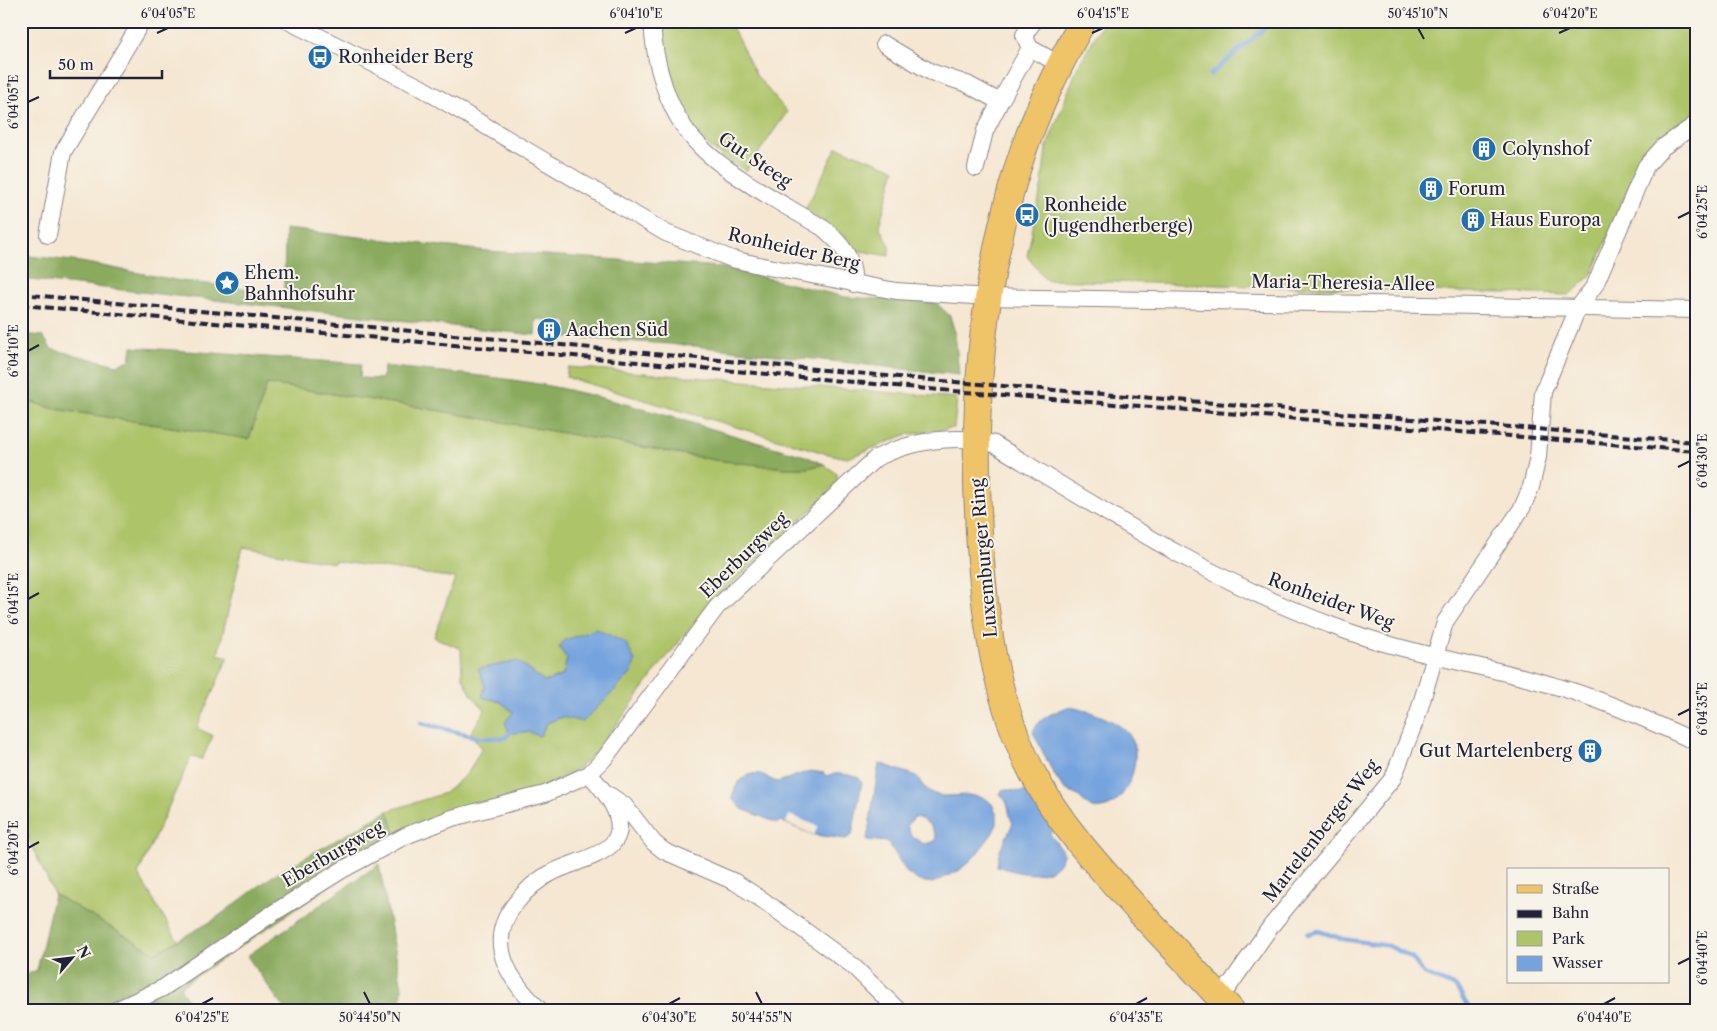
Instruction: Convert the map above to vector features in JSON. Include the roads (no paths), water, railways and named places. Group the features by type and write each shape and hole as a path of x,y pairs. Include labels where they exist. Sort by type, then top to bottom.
{"main road":[{"name":"Luxemburger Ring","path":"1083,21 1059,64 1042,101 1012,185 989,297 978,399 977,439 979,529 986,623 1001,696 1014,734 1032,773 1064,825 1222,1006"}],"street":[{"path":"48,235 64,152 142,21"},
{"name":"Ronheider Berg","path":"288,21 420,86 666,233 732,258 853,284 896,291 989,297"},
{"name":"Gut Steeg","path":"652,21 654,46 660,74 683,127 696,143 722,165 823,228 837,240 845,250 854,271 853,284"},
{"path":"1034,21 1024,35 1030,48 1059,64"},
{"path":"884,44 931,72 967,84 1000,102"},
{"path":"976,168 985,131 1030,48"},
{"name":"Martelenberger Weg","path":"1222,1006 1271,926 1393,778 1418,714 1445,622 1522,508 1531,487 1538,457 1543,392 1578,308 1595,285 1646,166 1663,147 1696,124"},
{"name":"Maria-Theresia-Allee","path":"989,297 1696,310"},
{"name":"Ronheider Weg","path":"977,439 994,444 1199,566 1256,596 1335,627 1434,657 1542,682 1628,711 1696,742"},
{"name":"Eberburgweg","path":"116,1010 163,988 267,917 342,870 404,836 452,818 545,794 589,774 604,759 717,606 856,475 876,458 899,448 921,443 977,439"},
{"path":"589,774 609,795 624,805 654,843 664,851 734,882 791,919 852,965 898,1010"},
{"path":"540,1010 517,985 507,967 500,949 502,926 507,914 535,884 550,873 599,852 612,843 618,829 616,811 609,795"}],"water":[{"path":"596,629 626,643 635,661 632,673 583,722 562,717 547,723 540,736 529,732 509,733 505,722 513,712 501,702 482,697 485,686 478,669 518,661 545,682 563,675 567,659 559,647 565,640"},
{"path":"1068,707 1094,713 1113,721 1132,739 1135,749 1133,773 1122,795 1114,803 1104,808 1091,807 1078,796 1064,788 1033,732 1043,719"},
{"path":"879,763 916,776 924,787 934,794 944,796 969,795 985,798 992,804 997,815 997,824 992,834 975,856 960,870 933,883 919,881 907,873 888,842 867,840","holes":["915,817 931,827 936,837 935,841 924,844 911,836 907,825"]},
{"path":"810,771 824,773 826,776 850,775 859,778 862,783 852,835 846,839 814,835 780,821 777,823 742,809 732,799 738,783 751,774 763,775 778,782"},
{"path":"1054,786 1060,821 1050,834 1064,853 1059,862 1053,869 1035,874 1016,872 997,866 999,853 1013,823 1006,801 1000,794 1003,789 1022,792"}],"waterway":[{"path":"1210,75 1273,21"},
{"path":"421,723 481,738 505,738 512,731"},
{"path":"1308,934 1318,931 1343,939 1389,946 1412,958 1424,974 1456,987 1470,1010"}],"railway":[{"path":"21,294 930,380 1696,442"},
{"path":"21,305 929,389 1696,451"}],"place":[{"name":"Ronheider Berg","path":"320,57"},
{"name":"Colynshof","path":"1484,149"},
{"name":"Forum","path":"1431,189"},
{"name":"Ronheide (Jugendherberge)","path":"1027,215"},
{"name":"Haus Europa","path":"1473,220"},
{"name":"Ehem. Bahnhofsuhr","path":"227,283"},
{"name":"Aachen Süd","path":"549,330"},
{"name":"Gut Martelenberg","path":"1590,751"}]}
